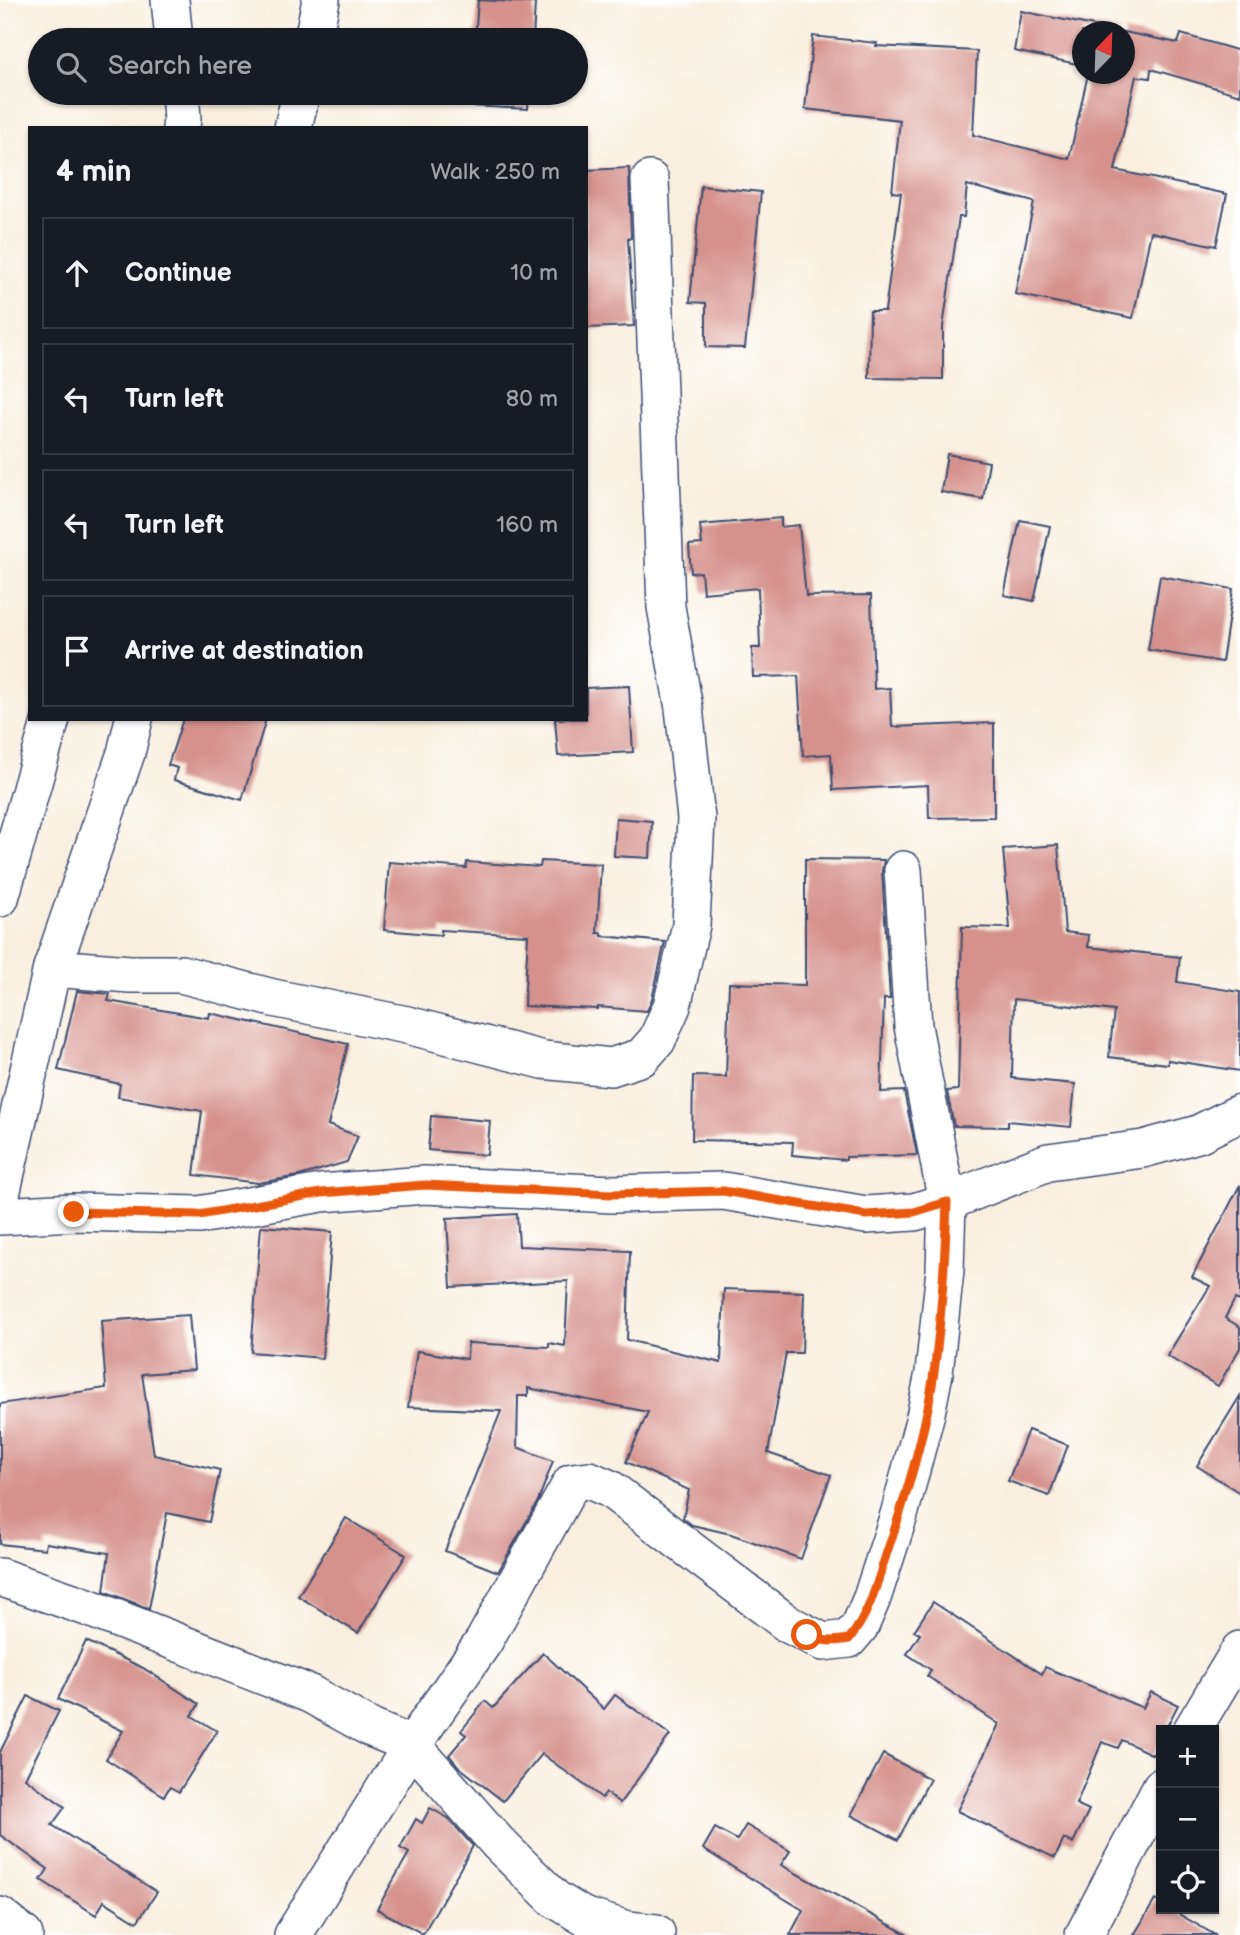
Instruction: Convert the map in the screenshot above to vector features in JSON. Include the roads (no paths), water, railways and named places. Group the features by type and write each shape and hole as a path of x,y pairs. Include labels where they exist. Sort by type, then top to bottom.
{"street":[{"path":"170,0 173,28"},
{"path":"315,28 321,0"},
{"path":"181,105 181,126"},
{"path":"293,126 298,105"},
{"path":"52,968 130,974 181,974 273,998 407,1025 543,1060 611,1067 642,1057 657,1040 671,1006 691,925 696,818 684,708 666,607 650,180"},
{"path":"0,898 50,721"},
{"path":"0,1199 52,968 126,754 134,721"},
{"path":"293,1935 412,1745 484,1641 572,1482 589,1480 610,1489 738,1588 807,1635 823,1642 849,1639 860,1626 899,1516 926,1413 934,1373 944,1283 947,1202 913,1026 903,870"},
{"path":"0,1216 74,1212 199,1215 321,1193 425,1185 612,1194 723,1191 866,1215 914,1212 947,1202 1048,1162 1143,1149 1198,1134 1240,1113"},
{"path":"0,1577 87,1607 310,1694 371,1728 412,1745 499,1844 555,1899 583,1916 628,1930 656,1933"},
{"path":"1195,1725 1240,1650"},
{"path":"1084,1935 1160,1788"},
{"path":"0,1916 24,1935"}]}
